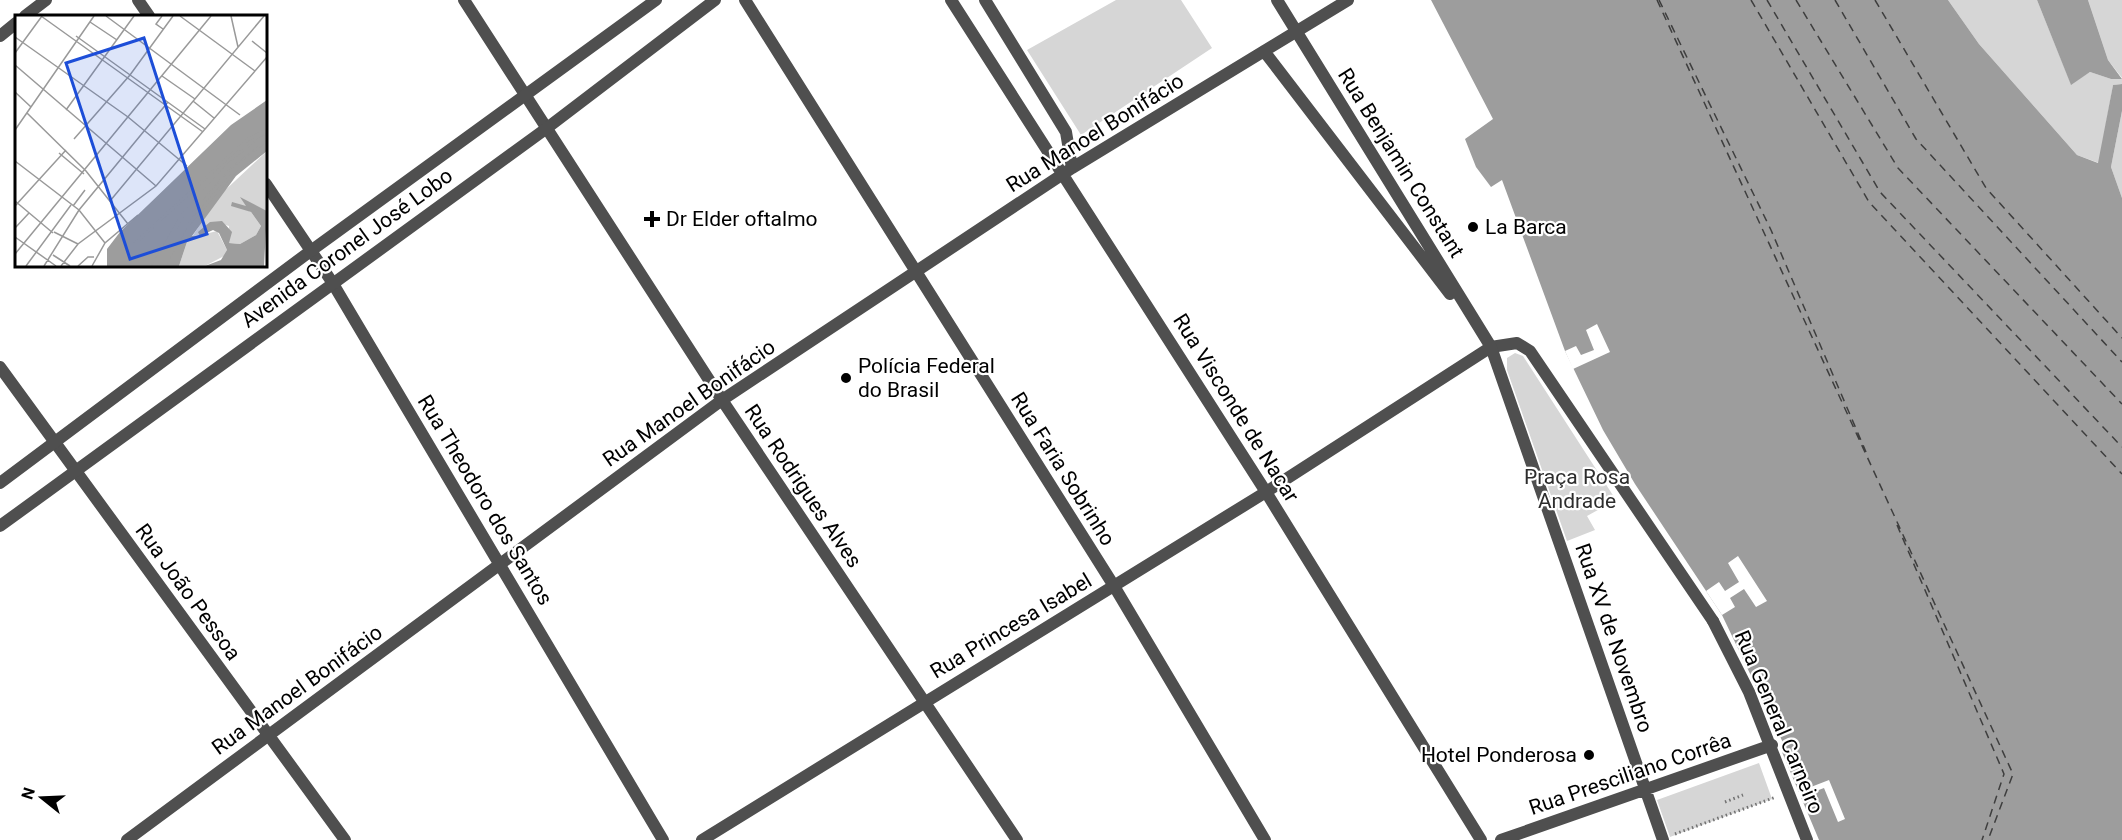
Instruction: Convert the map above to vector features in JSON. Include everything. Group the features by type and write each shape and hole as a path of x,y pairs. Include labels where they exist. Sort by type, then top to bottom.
{"street":[{"path":"26,15 46,0"},
{"path":"138,0 148,15"},
{"name":"Rua Rodrigues Alves","path":"464,0 722,400 1017,840"},
{"name":"Avenida Coronel José Lobo","path":"0,483 312,250 527,96 656,0"},
{"name":"Avenida Coronel José Lobo","path":"0,526 332,282 547,128 715,0"},
{"name":"Rua Faria Sobrinho","path":"746,0 1114,586 1265,840"},
{"name":"Rua Visconde de Nacar","path":"951,0 1068,171 1481,840"},
{"path":"985,0 1066,132 1068,171"},
{"name":"Rua Benjamin Constant","path":"1278,0 1491,347"},
{"name":"Rua Manoel Bonifácio","path":"127,840 722,400 1068,171 1348,0"},
{"path":"0,36 15,24"},
{"name":"Rua Benjamin Constant","path":"1263,51 1491,347"},
{"name":"Rua Theodoro dos Santos","path":"267,185 332,282 501,563 663,840"},
{"name":"Rua General Carneiro","path":"1491,347 1511,343 1524,346 1530,351 1713,621 1749,692 1772,745 1807,840"},
{"name":"Rua Princesa Isabel","path":"702,840 923,701 1266,492 1491,347"},
{"name":"Rua XV de Novembro","path":"1491,347 1663,840"},
{"name":"Rua João Pessoa","path":"0,367 345,840"},
{"name":"Rua Presciliano Corrêa","path":"1502,840 1772,745"}],"path":[{"path":"1663,840 1789,792"},
{"path":"1725,802 1743,795"}],"green space":[{"path":"1116,0 1181,0 1212,48 1081,135 1027,50"},
{"path":"1948,0 2037,0 2071,84 2090,72 2111,79 2122,79 2122,84 2113,85 2099,163 2077,155 1979,44"},
{"path":"2088,0 2122,0 2122,78 2108,60"},
{"path":"2122,111 2122,198 2111,167"},
{"name":"Praça Rosa Andrade","path":"1515,353 1523,356 1616,500 1587,516 1595,530 1567,541 1507,370 1507,358"},
{"path":"1759,763 1772,799 1670,837 1657,800"}],"shaded area":[{"path":"1431,0 1948,0 1979,44 2077,155 2098,163 2113,85 2122,84 2122,111 2111,167 2122,198 2122,840 1819,840 1782,752 1786,749 1722,615 1635,484 1603,430 1565,351 1502,180 1491,187 1476,167 1465,139 1493,119"},
{"path":"2037,0 2088,0 2108,60 2122,79 2111,79 2090,72 2071,85"}],"pier":[{"path":"1597,324 1610,352 1573,369 1565,351 1576,346 1581,355 1594,350 1586,330"},
{"path":"1738,556 1767,601 1756,607 1744,589 1730,598 1735,607 1722,615 1706,591 1719,582 1725,591 1739,582 1728,563"},
{"path":"1829,780 1845,819 1838,822 1824,788 1800,797 1798,792"}],"ferry route":[{"path":"1657,0 2013,774 1988,840"},
{"path":"1659,0 1771,230 1866,452"},
{"path":"1751,0 1869,202 2122,474"},
{"path":"1767,0 1880,192 2122,447"},
{"path":"1796,0 1898,168 2122,404"},
{"path":"1835,0 1916,139 2122,362"},
{"path":"1875,0 1986,188 2122,338"},
{"path":"1897,525 2004,774 1982,840"}],"place":[{"name":"Dr Elder oftalmo","path":"652,219"},
{"name":"La Barca","path":"1473,227"},
{"name":"Polícia Federal do Brasil","path":"846,378"},
{"name":"Hotel Ponderosa","path":"1589,755"}]}
